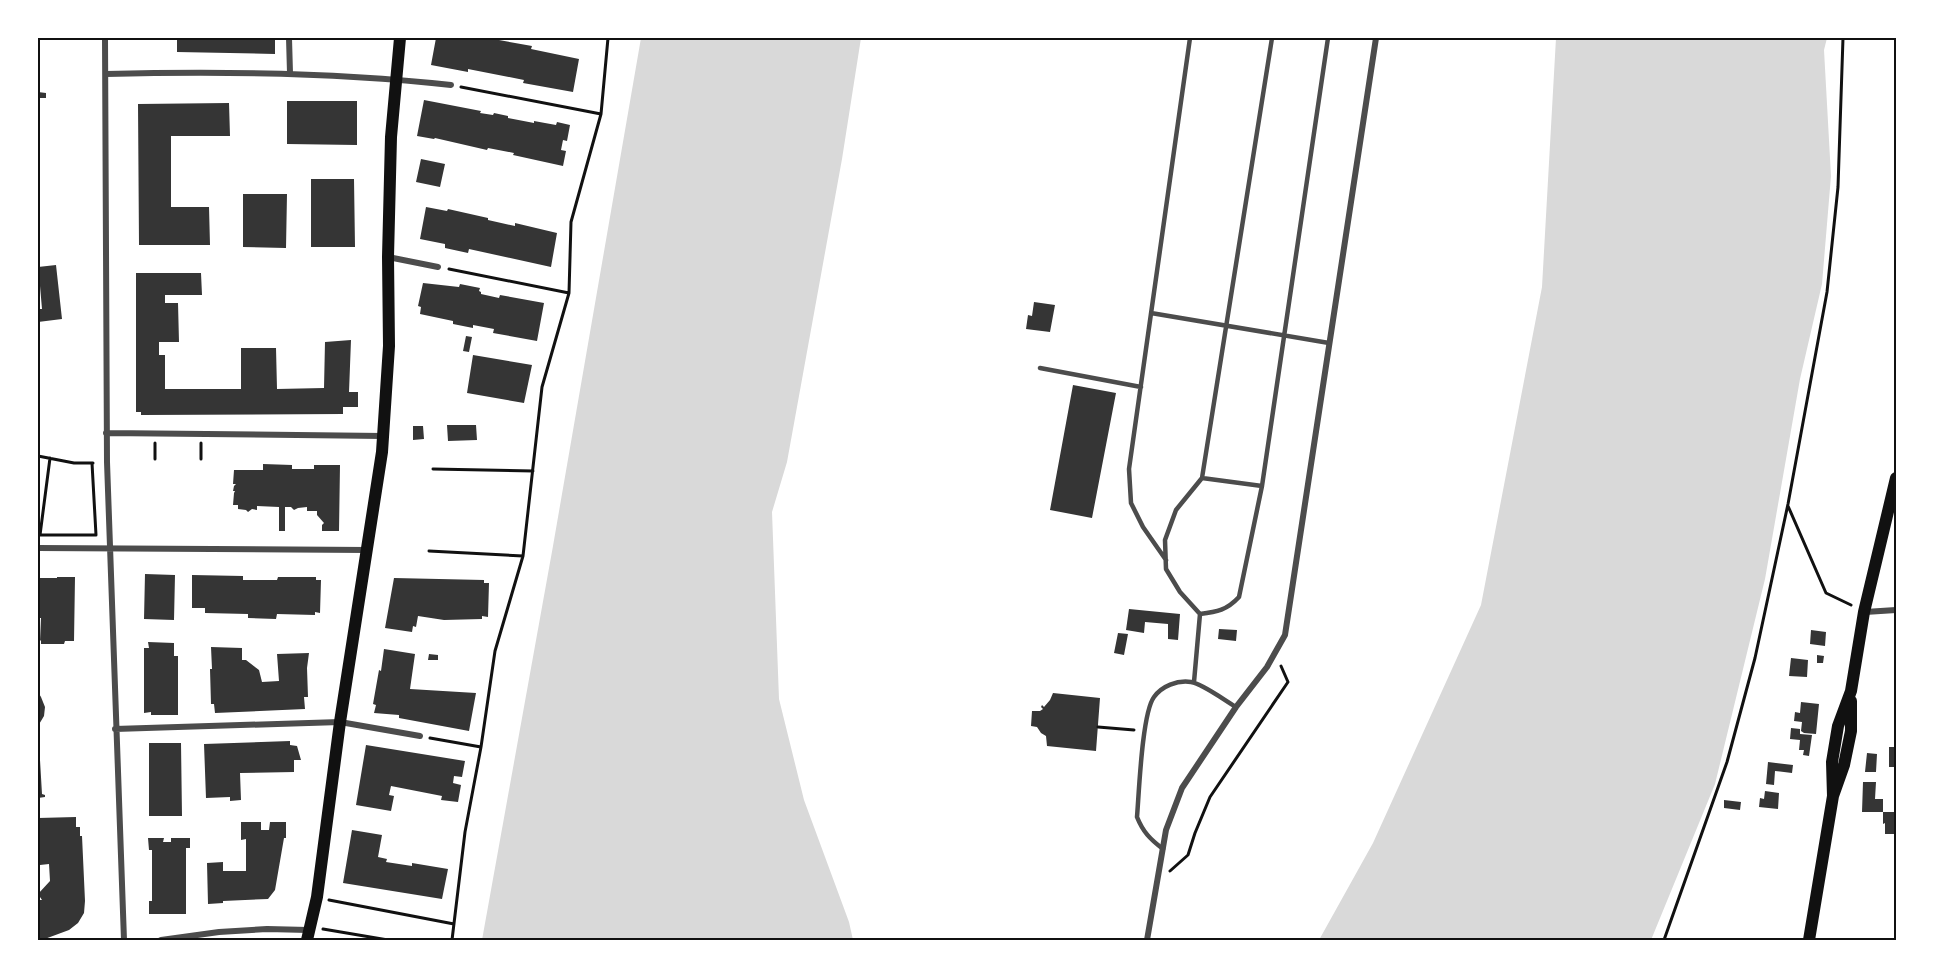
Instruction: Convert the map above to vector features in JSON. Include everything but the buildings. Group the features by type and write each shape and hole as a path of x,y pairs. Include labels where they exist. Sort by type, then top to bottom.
{"main road":[{"path":"308,932 316,897 384,436 389,346 388,257 391,137 400,38"},
{"path":"1809,940 1833,796 1844,765 1851,731 1851,691 1864,612 1896,478"}],"street":[{"path":"105,38 106,462 123,940"},
{"path":"289,38 290,73"},
{"path":"1147,940 1166,830 1182,788 1236,707 1267,667 1284,635 1376,38"},
{"path":"106,74 290,73 395,79 451,85"},
{"path":"388,257 438,267"},
{"path":"106,433 384,436"},
{"path":"38,548 368,550"},
{"path":"1864,612 1896,610"},
{"path":"115,729 340,723 420,736"},
{"path":"160,940 225,931 267,929 308,932"}],"lane":[{"path":"1166,560 1143,527 1131,503 1129,469 1190,38"},
{"path":"1194,682 1200,614 1180,592 1167,569 1165,540 1176,510 1202,478 1272,38"},
{"path":"1200,614 1220,611 1230,606 1239,597 1262,486 1328,38"},
{"path":"1151,313 1329,343"},
{"path":"1040,368 1141,387"},
{"path":"1202,478 1262,486"},
{"path":"1163,849 1141,829 1137,817 1146,716 1152,699 1168,685 1194,682 1236,707"}],"path":[{"path":"452,940 465,831 481,747 495,651 523,556 542,387 569,293 571,222 601,114 608,38"},
{"path":"1664,940 1726,762 1755,658 1788,504 1827,292 1838,187 1843,38"},
{"path":"451,85 601,114"},
{"path":"438,267 569,293"},
{"path":"38,456 74,463 106,462"},
{"path":"50,458 39,535 96,535 92,462"},
{"path":"433,470 533,471"},
{"path":"1788,504 1826,593 1864,612"},
{"path":"429,551 523,556"},
{"path":"1167,879 1170,871 1188,855 1210,797 1288,682 1276,653"},
{"path":"1098,727 1145,732"},
{"path":"420,736 481,747"},
{"path":"316,897 454,924"},
{"path":"308,932 388,940"}],"shaded area":[{"path":"641,38 861,38 842,159 787,462 772,512 779,699 804,800 849,922 853,940 482,940"},
{"path":"1556,38 1827,38 1824,50 1831,176 1822,284 1800,379 1765,579 1715,784 1651,940 1319,940 1373,843 1481,605 1542,287"}]}
